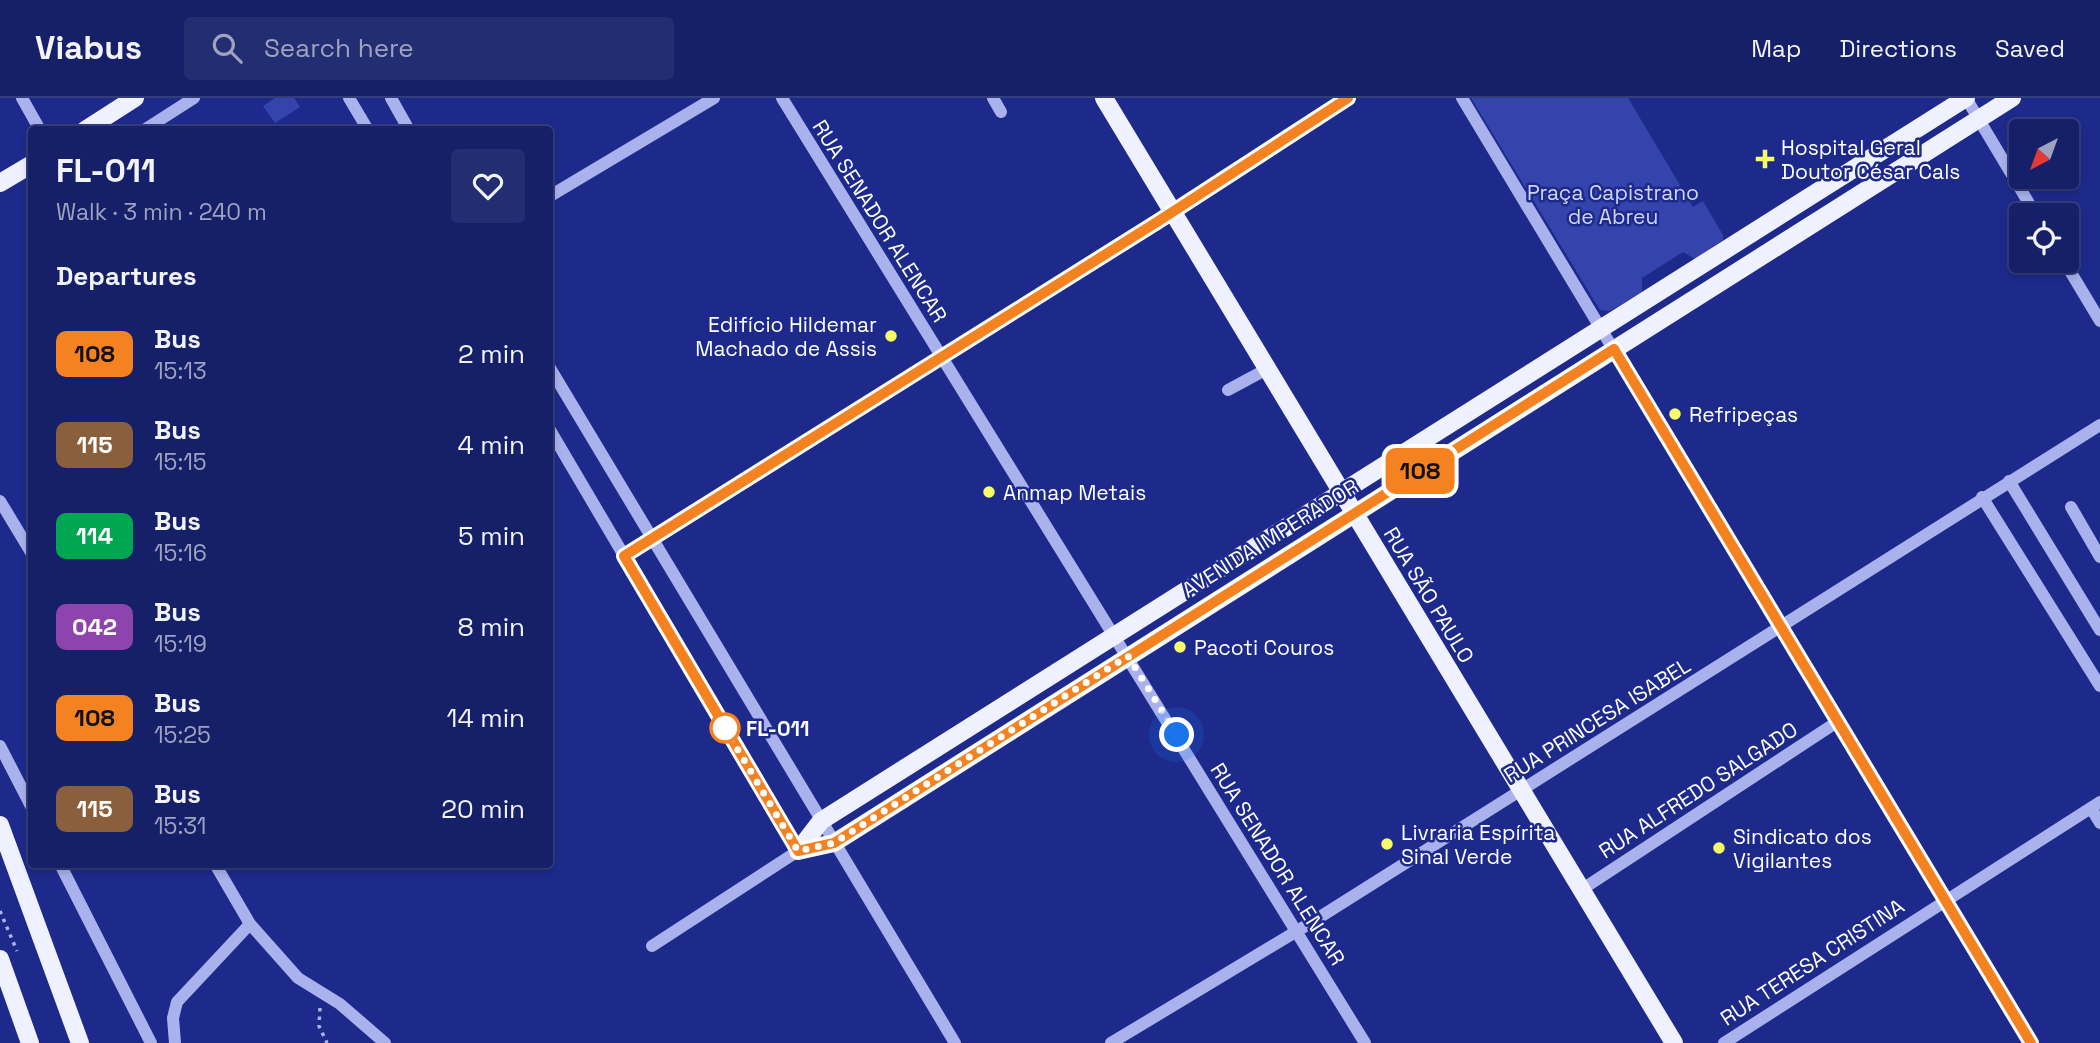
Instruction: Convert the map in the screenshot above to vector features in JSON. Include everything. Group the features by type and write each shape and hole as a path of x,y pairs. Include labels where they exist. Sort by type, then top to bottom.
{"main road":[{"path":"91,126 135,98"},
{"name":"RUA SÃO PAULO","path":"1104,98 1674,1043"},
{"name":"AVENIDA IMPERADOR","path":"798,851 821,821 1966,98"},
{"name":"AVENIDA IMPERADOR","path":"798,851 834,843 2012,98"},
{"path":"0,183 28,166"},
{"path":"0,825 80,1043"},
{"path":"0,959 30,1043"}],"street":[{"path":"22,98 38,126"},
{"path":"150,126 194,98"},
{"path":"349,98 366,126"},
{"path":"391,98 407,126"},
{"path":"553,194 714,98"},
{"name":"RUA SENADOR ALENCAR","path":"782,98 1365,1043"},
{"path":"993,98 1001,112"},
{"path":"624,556 1172,213 1348,98"},
{"path":"1462,98 2031,1043"},
{"path":"1966,98 2029,203"},
{"path":"2071,273 2100,321"},
{"path":"1228,390 1267,369"},
{"path":"553,373 955,1043"},
{"name":"RUA PRINCESA ISABEL","path":"1111,1043 1297,931 2100,425"},
{"path":"553,435 798,851"},
{"path":"2009,481 2100,630"},
{"path":"1982,497 2100,686"},
{"path":"0,501 28,547"},
{"path":"2071,507 2100,557"},
{"name":"RUA ALFREDO SALGADO","path":"1581,890 1837,722"},
{"path":"0,746 28,800"},
{"path":"2095,805 2100,822"},
{"name":"RUA TERESA CRISTINA","path":"1724,1043 2095,805"},
{"name":"AVENIDA IMPERADOR","path":"652,946 798,851"},
{"path":"62,868 151,1043"},
{"path":"217,868 250,924 298,978 368,1026 385,1043"},
{"path":"175,1043 173,1018 177,1002 250,924"}],"path":[{"path":"321,994 319,1026 327,1043"}],"green space":[{"path":"275,98 294,98 300,107 275,123 263,106"},
{"name":"Praça Capistrano de Abreu","path":"1471,98 1628,98 1693,207 1703,201 1723,235 1723,240 1695,259 1683,252 1642,278 1642,292 1610,311 1600,310"}],"bus line":[{"name":"108","path":"1348,98 1157,222 624,556 798,851 834,843 1614,349 2031,1043"}],"place":[{"name":"Hospital Geral Doutor César Cals","path":"1765,159"},
{"name":"Edifício Hildemar Machado de Assis","path":"891,336"},
{"name":"Refripeças","path":"1675,414"},
{"name":"Anmap Metais","path":"989,492"},
{"name":"Pacoti Couros","path":"1180,647"},
{"name":"FL-011","path":"725,728"},
{"name":"Livraria Espírita Sinal Verde","path":"1387,844"},
{"name":"Sindicato dos Vigilantes","path":"1719,848"}],"route":[{"path":"725,728 798,851 834,843 1128,656 1177,735"}]}
